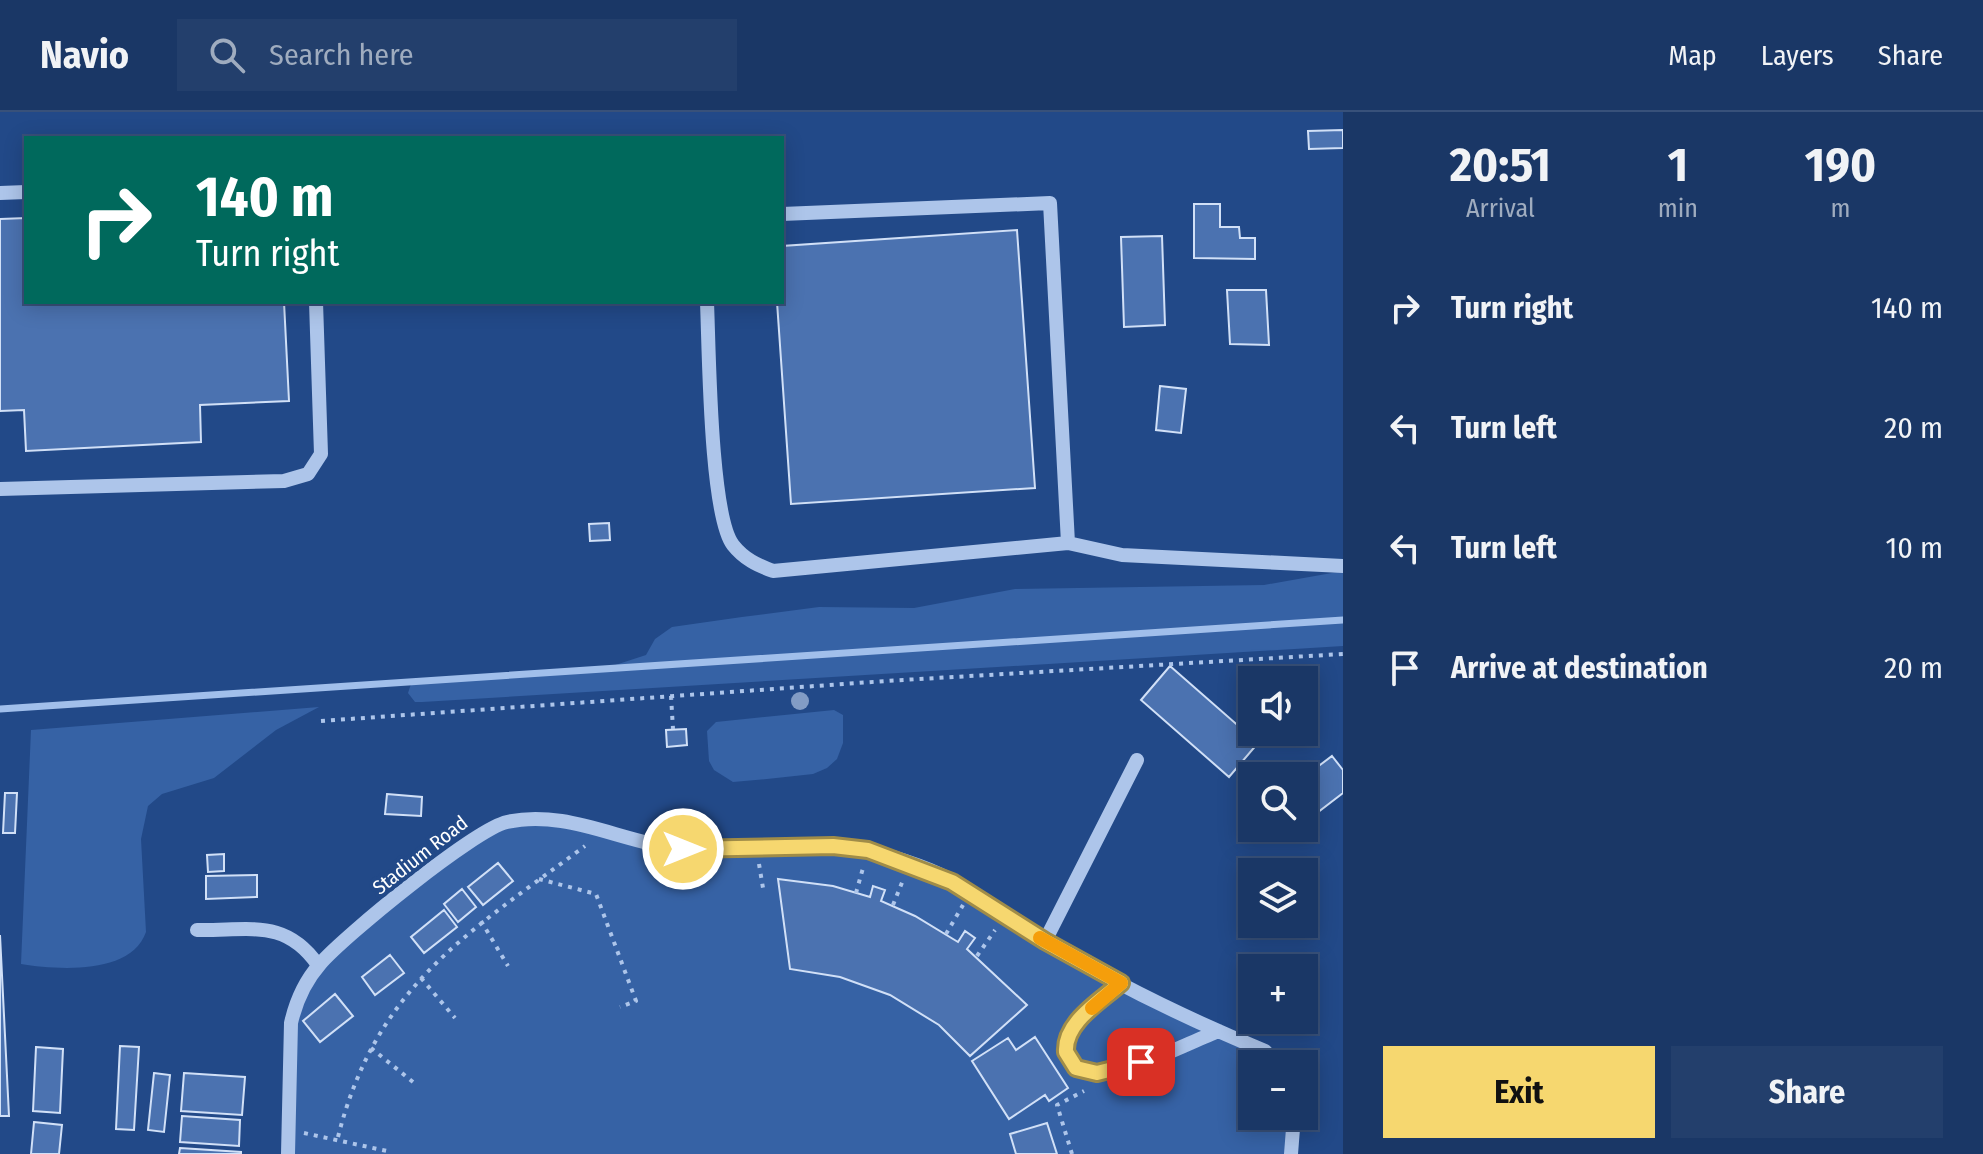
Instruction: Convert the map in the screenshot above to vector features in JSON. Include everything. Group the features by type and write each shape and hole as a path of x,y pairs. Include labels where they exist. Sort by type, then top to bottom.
{"lane":[{"path":"0,193 24,192"},
{"path":"784,214 1050,203 1068,543"},
{"path":"0,489 284,481 308,474 321,454 316,304"},
{"path":"707,304 718,504 731,543 750,562 773,571 1068,543 1122,555 1343,566"},
{"path":"1045,941 1137,760"},
{"name":"Stadium Road","path":"288,1154 291,1023 295,1003 318,965 393,901 495,825 529,819 607,829 683,849 833,846 868,850 910,863 970,892 1045,941 1121,983 1263,1050"},
{"path":"197,930 282,932 305,946 318,965"},
{"path":"1121,983 1077,1022 1066,1043 1066,1052 1076,1068 1097,1073 1141,1062 1219,1031"},
{"path":"1291,1154 1293,1130"}],"path":[{"path":"321,721 1343,654"},
{"path":"671,696 673,729"},
{"path":"338,1137 346,1104 371,1048 391,1014 421,978 481,921 607,829"},
{"path":"756,849 763,888"},
{"path":"856,893 868,850"},
{"path":"893,905 910,863"},
{"path":"539,879 596,894 636,1001 620,1007"},
{"path":"946,934 970,892"},
{"path":"977,956 1005,915"},
{"path":"481,921 508,966"},
{"path":"421,978 455,1018"},
{"path":"371,1048 413,1082"},
{"path":"1072,1154 1057,1105 1094,1086 1097,1073"},
{"path":"288,1130 338,1137 387,1151"}],"shaded area":[{"path":"1343,571 1343,646 422,702 415,702 408,693 411,684 419,680 603,669 646,655 655,639 672,627 742,617 819,607 914,608 1015,589 1264,585"},
{"path":"319,707 276,730 214,778 162,794 148,806 141,839 146,932 138,946 110,963 92,966 54,968 21,964 31,730"},
{"path":"834,710 843,715 843,743 837,759 813,774 733,782 714,770 709,761 707,731 716,722"},
{"path":"529,819 658,844 802,848 910,863 1045,941 1251,1050 1238,1050 1238,1130 1293,1130 1291,1154 288,1154 291,1023 318,965 485,831"}],"building":[{"path":"1343,130 1343,148 1309,149 1308,131"},
{"path":"1194,204 1220,204 1220,227 1239,227 1240,238 1255,238 1255,259 1194,258"},
{"path":"24,218 24,304 284,304 289,401 200,405 201,442 26,451 24,410 0,411 0,219"},
{"path":"1017,230 1035,488 791,504 777,304 784,304 784,246"},
{"path":"1162,236 1165,325 1124,327 1121,237"},
{"path":"1227,290 1266,290 1269,345 1230,344"},
{"path":"1160,386 1186,389 1181,433 1156,430"},
{"path":"609,523 610,540 590,541 589,524"},
{"path":"1170,666 1238,726 1238,746 1255,746 1242,762 1238,762 1229,777 1141,700"},
{"path":"686,729 687,745 667,747 666,730"},
{"path":"1332,756 1343,770 1343,793 1318,812 1318,766"},
{"path":"5,793 17,793 15,833 3,833"},
{"path":"387,794 422,797 421,816 385,814"},
{"path":"224,854 224,871 208,872 207,855"},
{"path":"498,863 513,881 483,905 468,887"},
{"path":"257,875 257,897 206,899 206,876"},
{"path":"778,879 833,886 870,897 873,886 885,890 881,901 915,916 958,942 965,931 975,938 967,949 1027,1005 970,1056 939,1025 890,995 840,977 790,969"},
{"path":"462,889 476,907 458,922 444,904"},
{"path":"444,910 457,927 424,953 411,937"},
{"path":"0,935 9,1116 0,1116"},
{"path":"390,955 404,973 375,995 362,977"},
{"path":"335,994 353,1016 320,1042 303,1021"},
{"path":"1035,1037 1068,1088 1049,1101 1045,1095 1009,1119 972,1061 1008,1038 1016,1050"},
{"path":"120,1046 139,1047 134,1130 116,1129"},
{"path":"36,1047 63,1049 60,1113 33,1111"},
{"path":"154,1073 170,1075 164,1132 148,1130"},
{"path":"184,1073 245,1077 242,1115 181,1111"},
{"path":"182,1116 240,1120 239,1146 180,1142"},
{"path":"34,1122 62,1125 59,1154 31,1154"},
{"path":"1047,1123 1057,1154 1016,1154 1010,1134"},
{"path":"180,1148 241,1152 241,1154 179,1154"}],"waterway":[{"path":"0,709 1343,620"}],"slow traffic":[{"path":"1040,938 1121,983 1092,1008"}],"route":[{"path":"683,849 833,846 868,850 933,871 1045,941 1121,983 1086,1013 1071,1032 1066,1052 1076,1068 1086,1073 1097,1073 1141,1062"}]}
